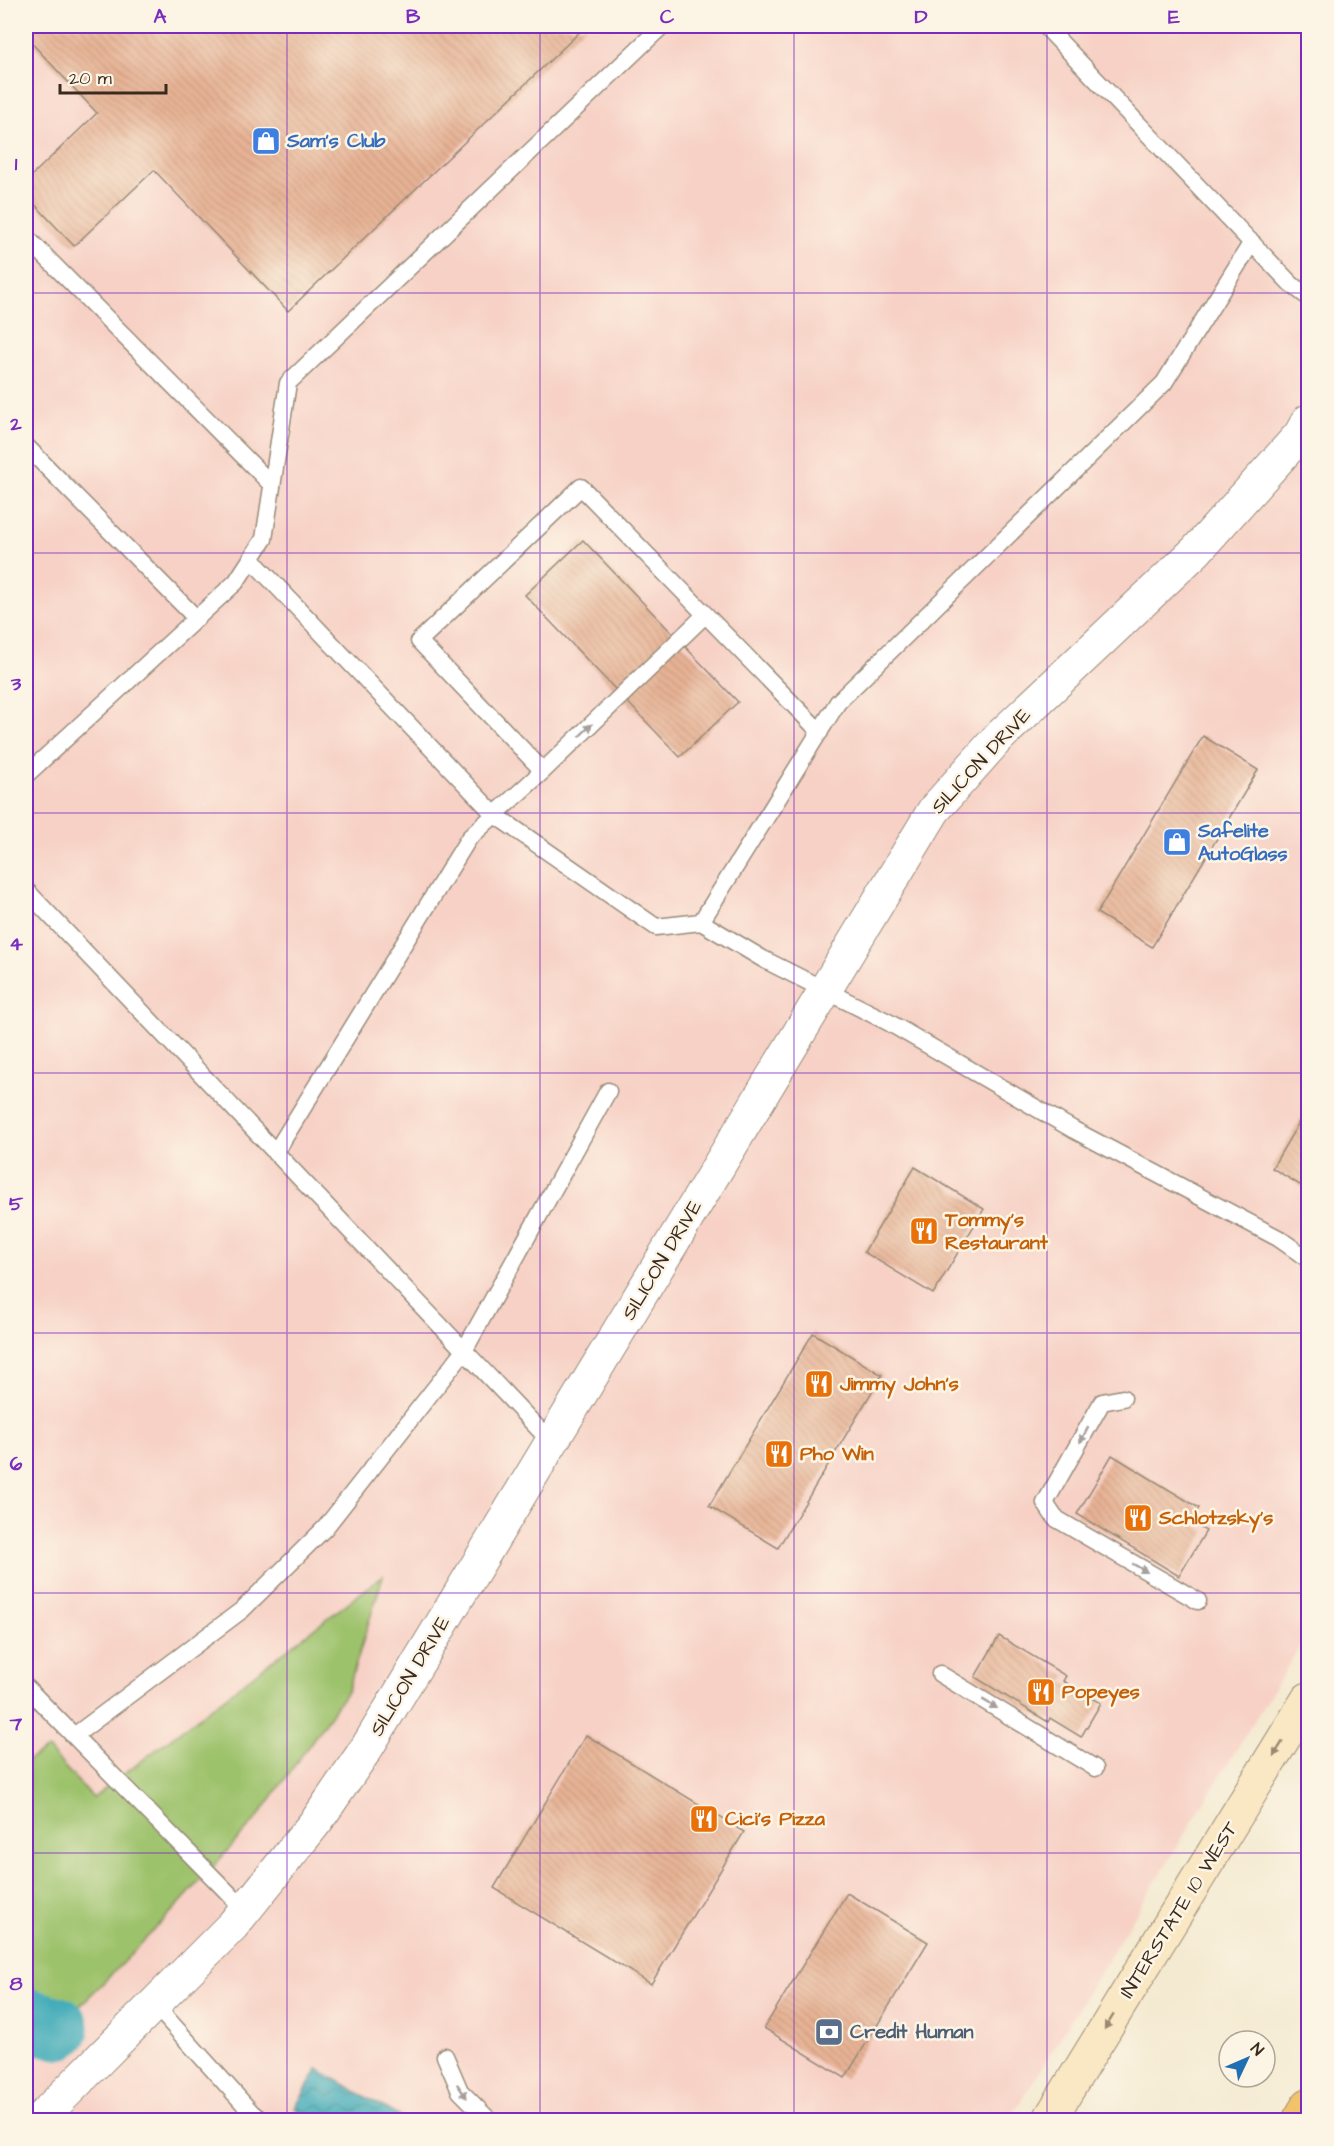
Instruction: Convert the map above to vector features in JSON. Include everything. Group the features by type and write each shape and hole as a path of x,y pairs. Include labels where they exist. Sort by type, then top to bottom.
{"highway":[{"path":"1299,2121 1308,2105"}],"main road":[{"name":"INTERSTATE 10 WEST","path":"1049,2121 1308,1699"}],"street":[{"name":"SILICON DRIVE","path":"39,2121 233,1925 318,1820 366,1749 934,810 998,739 1196,551 1293,444 1308,421"}],"lane":[{"path":"26,775 236,582 264,539 288,383 662,26"},
{"path":"1045,26 1292,284 1308,297"},
{"path":"26,237 272,485"},
{"path":"701,922 838,702 1164,383 1252,242"},
{"path":"26,446 196,618"},
{"path":"543,771 419,641 580,487 820,732"},
{"path":"251,559 495,815 656,927 701,922 763,959 888,1022 1074,1130 1278,1238 1308,1259"},
{"path":"275,1153 469,838 543,771 705,615"},
{"path":"26,890 552,1443"},
{"path":"74,1736 242,1610 325,1528 464,1351 608,1091"},
{"path":"1123,1398 1102,1402 1045,1503 1055,1518 1198,1601"},
{"path":"940,1674 1095,1768"},
{"path":"26,1687 245,1910"},
{"path":"154,2004 261,2121"},
{"path":"445,2056 460,2091 489,2121"}],"shaded area":[{"path":"26,26 1308,26 1308,1633 1013,2114 1006,2120 26,2120"}],"green space":[{"path":"383,1576 348,1690 258,1817 108,1978 26,2058 26,1761 48,1749 93,1798"}],"water":[{"path":"318,2069 405,2120 315,2120 295,2108"}],"building":[{"name":"Sam's Club","path":"26,26 586,26 288,311 154,170 74,246 26,195 26,181 97,113 26,37"},
{"path":"583,540 738,702 680,757 525,595"},
{"name":"Safelite AutoGlass","path":"1203,736 1258,770 1152,947 1097,913"},
{"path":"1308,1107 1308,1190 1272,1168"},
{"name":"Tommy's Restaurant","path":"915,1167 984,1209 933,1294 864,1252"},
{"path":"813,1333 882,1375 778,1548 709,1506"},
{"name":"Schlotzsky's","path":"1112,1455 1199,1508 1190,1522 1206,1531 1179,1576 1077,1514"},
{"name":"Popeyes","path":"999,1636 1066,1676 1063,1681 1101,1703 1081,1737 1050,1718 1048,1722 975,1677"},
{"path":"586,1735 744,1832 651,1984 494,1888"},
{"path":"847,1893 928,1942 845,2078 764,2028"}],"waterway":[{"path":"26,2019 58,2028"}],"place":[{"name":"Sam's Club","path":"266,141"},
{"name":"Safelite AutoGlass","path":"1177,842"},
{"name":"Tommy's Restaurant","path":"924,1231"},
{"name":"Jimmy John's","path":"819,1384"},
{"name":"Pho Win","path":"779,1454"},
{"name":"Schlotzsky's","path":"1138,1518"},
{"name":"Popeyes","path":"1041,1692"},
{"name":"Cici's Pizza","path":"704,1819"},
{"name":"Credit Human","path":"829,2032"}]}
